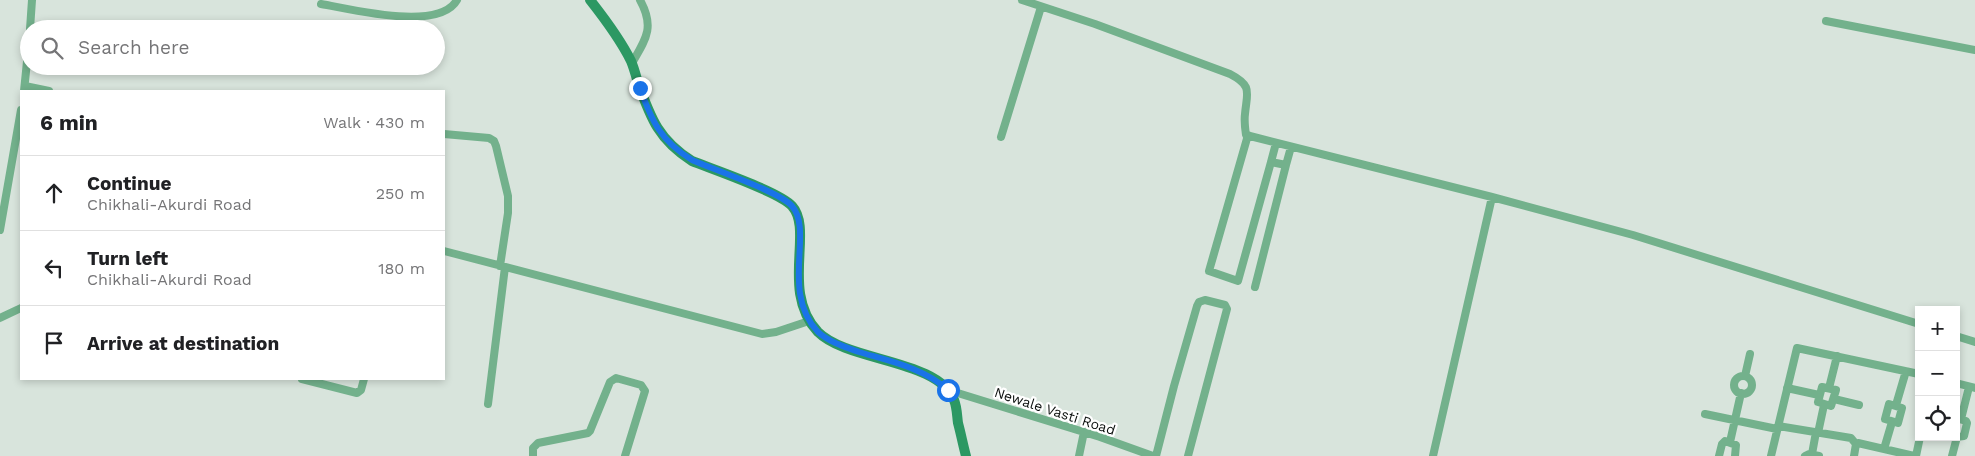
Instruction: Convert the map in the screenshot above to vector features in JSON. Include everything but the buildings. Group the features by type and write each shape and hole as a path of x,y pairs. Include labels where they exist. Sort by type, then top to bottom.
{"main road":[{"path":"591,1 618,38 632,63 654,125 661,135 692,160 776,195 793,206 799,224 799,288 805,314 809,321 820,334 833,342 915,370 940,383 948,390 954,401 966,456"}],"street":[{"path":"31,20 32,0"},
{"path":"320,4 416,17 434,15 445,11 458,0"},
{"path":"632,63 648,35 648,18 640,0"},
{"path":"1022,0 1095,24 1230,74 1241,80 1246,85 1248,97 1244,115 1246,135 1492,196 1633,235 1915,323"},
{"path":"1001,137 1042,7"},
{"path":"1826,21 1975,50"},
{"path":"25,89 26,75"},
{"path":"0,230 3,196 12,170 20,117"},
{"path":"445,134 488,138 494,141 508,196 503,266 488,404"},
{"path":"1248,135 1209,271 1238,281 1276,143"},
{"path":"1255,287 1291,147"},
{"path":"1271,162 1286,165"},
{"path":"12,170 20,172"},
{"path":"1433,456 1492,196"},
{"path":"445,251 762,334 776,332 809,321"},
{"path":"1155,456 1197,306 1199,302 1205,300 1226,305 1228,309 1188,456"},
{"path":"0,318 20,308"},
{"path":"1960,337 1975,342"},
{"path":"1774,455 1777,428 1797,348 1915,373"},
{"path":"1745,376 1750,354"},
{"path":"1829,388 1837,356"},
{"path":"1896,405 1906,371"},
{"path":"1738,375 1745,376 1751,377 1752,380 1749,393 1736,392 1734,388 1738,375"},
{"path":"533,456 533,448 538,443 588,433 610,382 616,378 641,385 645,391 624,456"},
{"path":"306,380 357,393 361,390 364,380"},
{"path":"1822,387 1829,388 1836,390 1831,406 1818,402 1822,387"},
{"path":"1960,417 1972,387"},
{"path":"1787,388 1819,395"},
{"name":"Newale Vasti Road","path":"948,390 1155,456"},
{"path":"1730,442 1741,393"},
{"path":"1834,399 1859,405"},
{"path":"1889,404 1896,405 1901,406 1902,409 1899,422 1886,421 1884,418 1889,404"},
{"path":"1812,456 1824,405"},
{"path":"1705,414 1777,428 1851,438 1856,444 1884,449 1896,454 1915,456 1919,441"},
{"path":"1960,419 1966,420 1968,424 1964,436 1960,436"},
{"path":"1884,449 1892,422"},
{"path":"1080,456 1084,432"},
{"path":"1952,456 1955,441"},
{"path":"1719,456 1723,442 1730,442 1736,445 1735,456"},
{"path":"1854,456 1856,444"}],"route":[{"path":"640,88 654,125 661,135 680,152 692,160 776,195 793,206 799,224 799,288 805,314 820,334 846,348 915,370 940,383 948,390"}]}
